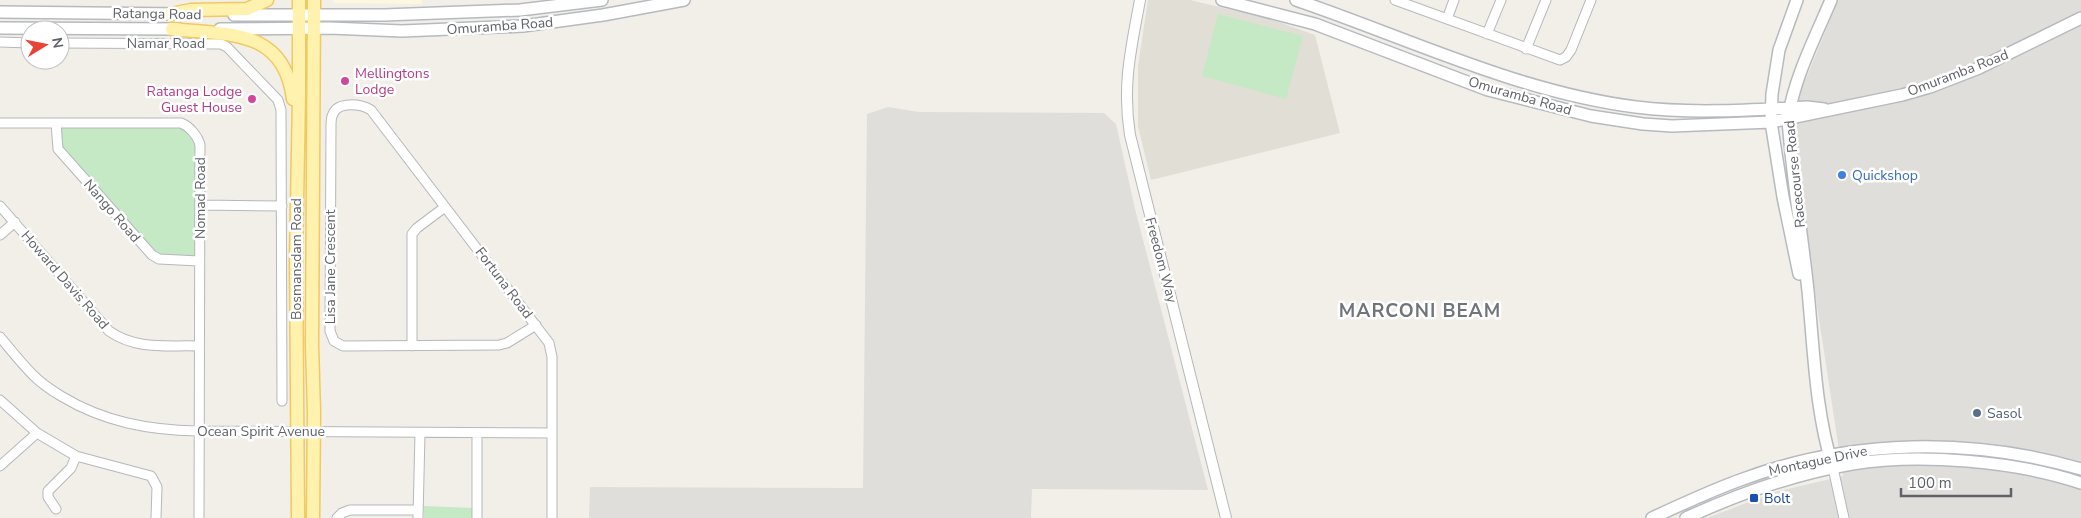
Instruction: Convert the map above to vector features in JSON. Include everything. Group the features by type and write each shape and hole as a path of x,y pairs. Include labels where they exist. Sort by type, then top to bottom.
{"main road":[{"path":"171,14 198,9 247,9 267,0"},
{"name":"Bosmansdam Road","path":"298,518 296,258 299,0"},
{"name":"Bosmansdam Road","path":"314,0 312,345 314,518"},
{"name":"Omuramba Road","path":"314,16 520,10 602,0"},
{"name":"Omuramba Road","path":"314,29 402,31 523,26 603,15 684,0"},
{"name":"Omuramba Road","path":"1222,0 1315,24 1488,90 1582,114 1643,124 1672,126 1772,122 1807,107 1828,110 1867,104 1930,87 2000,59 2081,18"},
{"name":"Omuramba Road","path":"1296,0 1487,71 1578,96 1637,107 1669,110 1772,108 1789,114"},
{"name":"Racecourse Road","path":"1797,0 1779,50 1772,122 1813,355"},
{"name":"Racecourse Road","path":"1831,0 1809,52 1789,114 1818,404 1833,468"},
{"name":"Ratanga Road","path":"0,12 314,16"},
{"name":"Ratanga Road","path":"0,28 314,29"},
{"path":"172,29 236,36 258,42 271,50 278,57 289,77 298,133"},
{"name":"Montague Drive","path":"1652,518 1742,479 1829,456 1886,448 1966,448 2020,455 2081,469"},
{"name":"Montague Drive","path":"1686,518 1752,490 1833,468 1892,460 1945,460 1987,464 2032,470 2081,483"}],"street":[{"name":"Freedom Way","path":"1140,0 1126,83 1130,135 1226,518"},
{"path":"1395,0 1408,2 1447,19 1560,60 1566,57 1591,0"},
{"path":"1447,19 1454,0"},
{"path":"1487,34 1501,0"},
{"path":"1526,49 1546,0"},
{"path":"0,42 20,43"},
{"name":"Namar Road","path":"70,43 223,45 278,100 280,104 282,206 282,401"},
{"name":"Fortuna Road","path":"340,106 352,105 366,107 371,110 547,339 552,351 552,518"},
{"name":"Lisa Jane Crescent","path":"340,106 332,115 331,126 331,337 334,341 343,346 503,345 536,325"},
{"name":"Nomad Road","path":"0,123 184,124 199,141 199,518"},
{"name":"Nango Road","path":"56,123 58,149 152,255 159,259 200,261"},
{"path":"200,205 282,206"},
{"name":"Howard Davis Road","path":"0,206 109,331 139,345 198,346"},
{"path":"412,346 412,234 445,206"},
{"path":"0,235 15,222"},
{"name":"Ocean Spirit Avenue","path":"0,337 34,376 59,394 88,411 117,422 152,429 198,431 552,433"},
{"path":"0,400 37,433 76,456 151,476 157,486 156,518"},
{"path":"0,466 37,433"},
{"path":"337,518 342,513 350,510 418,514 420,433"},
{"path":"477,433 477,518"},
{"path":"56,509 48,497 48,491 71,468 76,456"},
{"path":"1833,468 1844,518"}],"shaded area":[{"path":"333,0 422,0 422,4 335,3"},
{"path":"1148,0 1190,0 1273,20 1315,35 1340,133 1151,180 1138,126 1138,66"},
{"path":"1838,0 2081,0 2081,518 1707,518 1775,492 1843,476 1815,293 1793,123 1803,86"},
{"path":"888,107 919,112 1104,113 1116,124 1135,209 1208,490 1032,489 1031,518 589,518 590,487 863,488 867,114"}],"green space":[{"path":"1218,14 1303,36 1286,99 1202,76"},
{"path":"56,123 181,125 198,140 200,261 159,260 58,149"},
{"path":"424,506 473,508 473,518 424,518"}],"place":[{"name":"Mellingtons Lodge","path":"345,81"},
{"name":"Ratanga Lodge Guest House","path":"252,99"},
{"name":"Quickshop","path":"1842,175"},
{"name":"Sasol","path":"1977,413"},
{"name":"Bolt","path":"1754,498"}],"district":[{"name":"MARCONI BEAM","path":"1420,311"}]}
